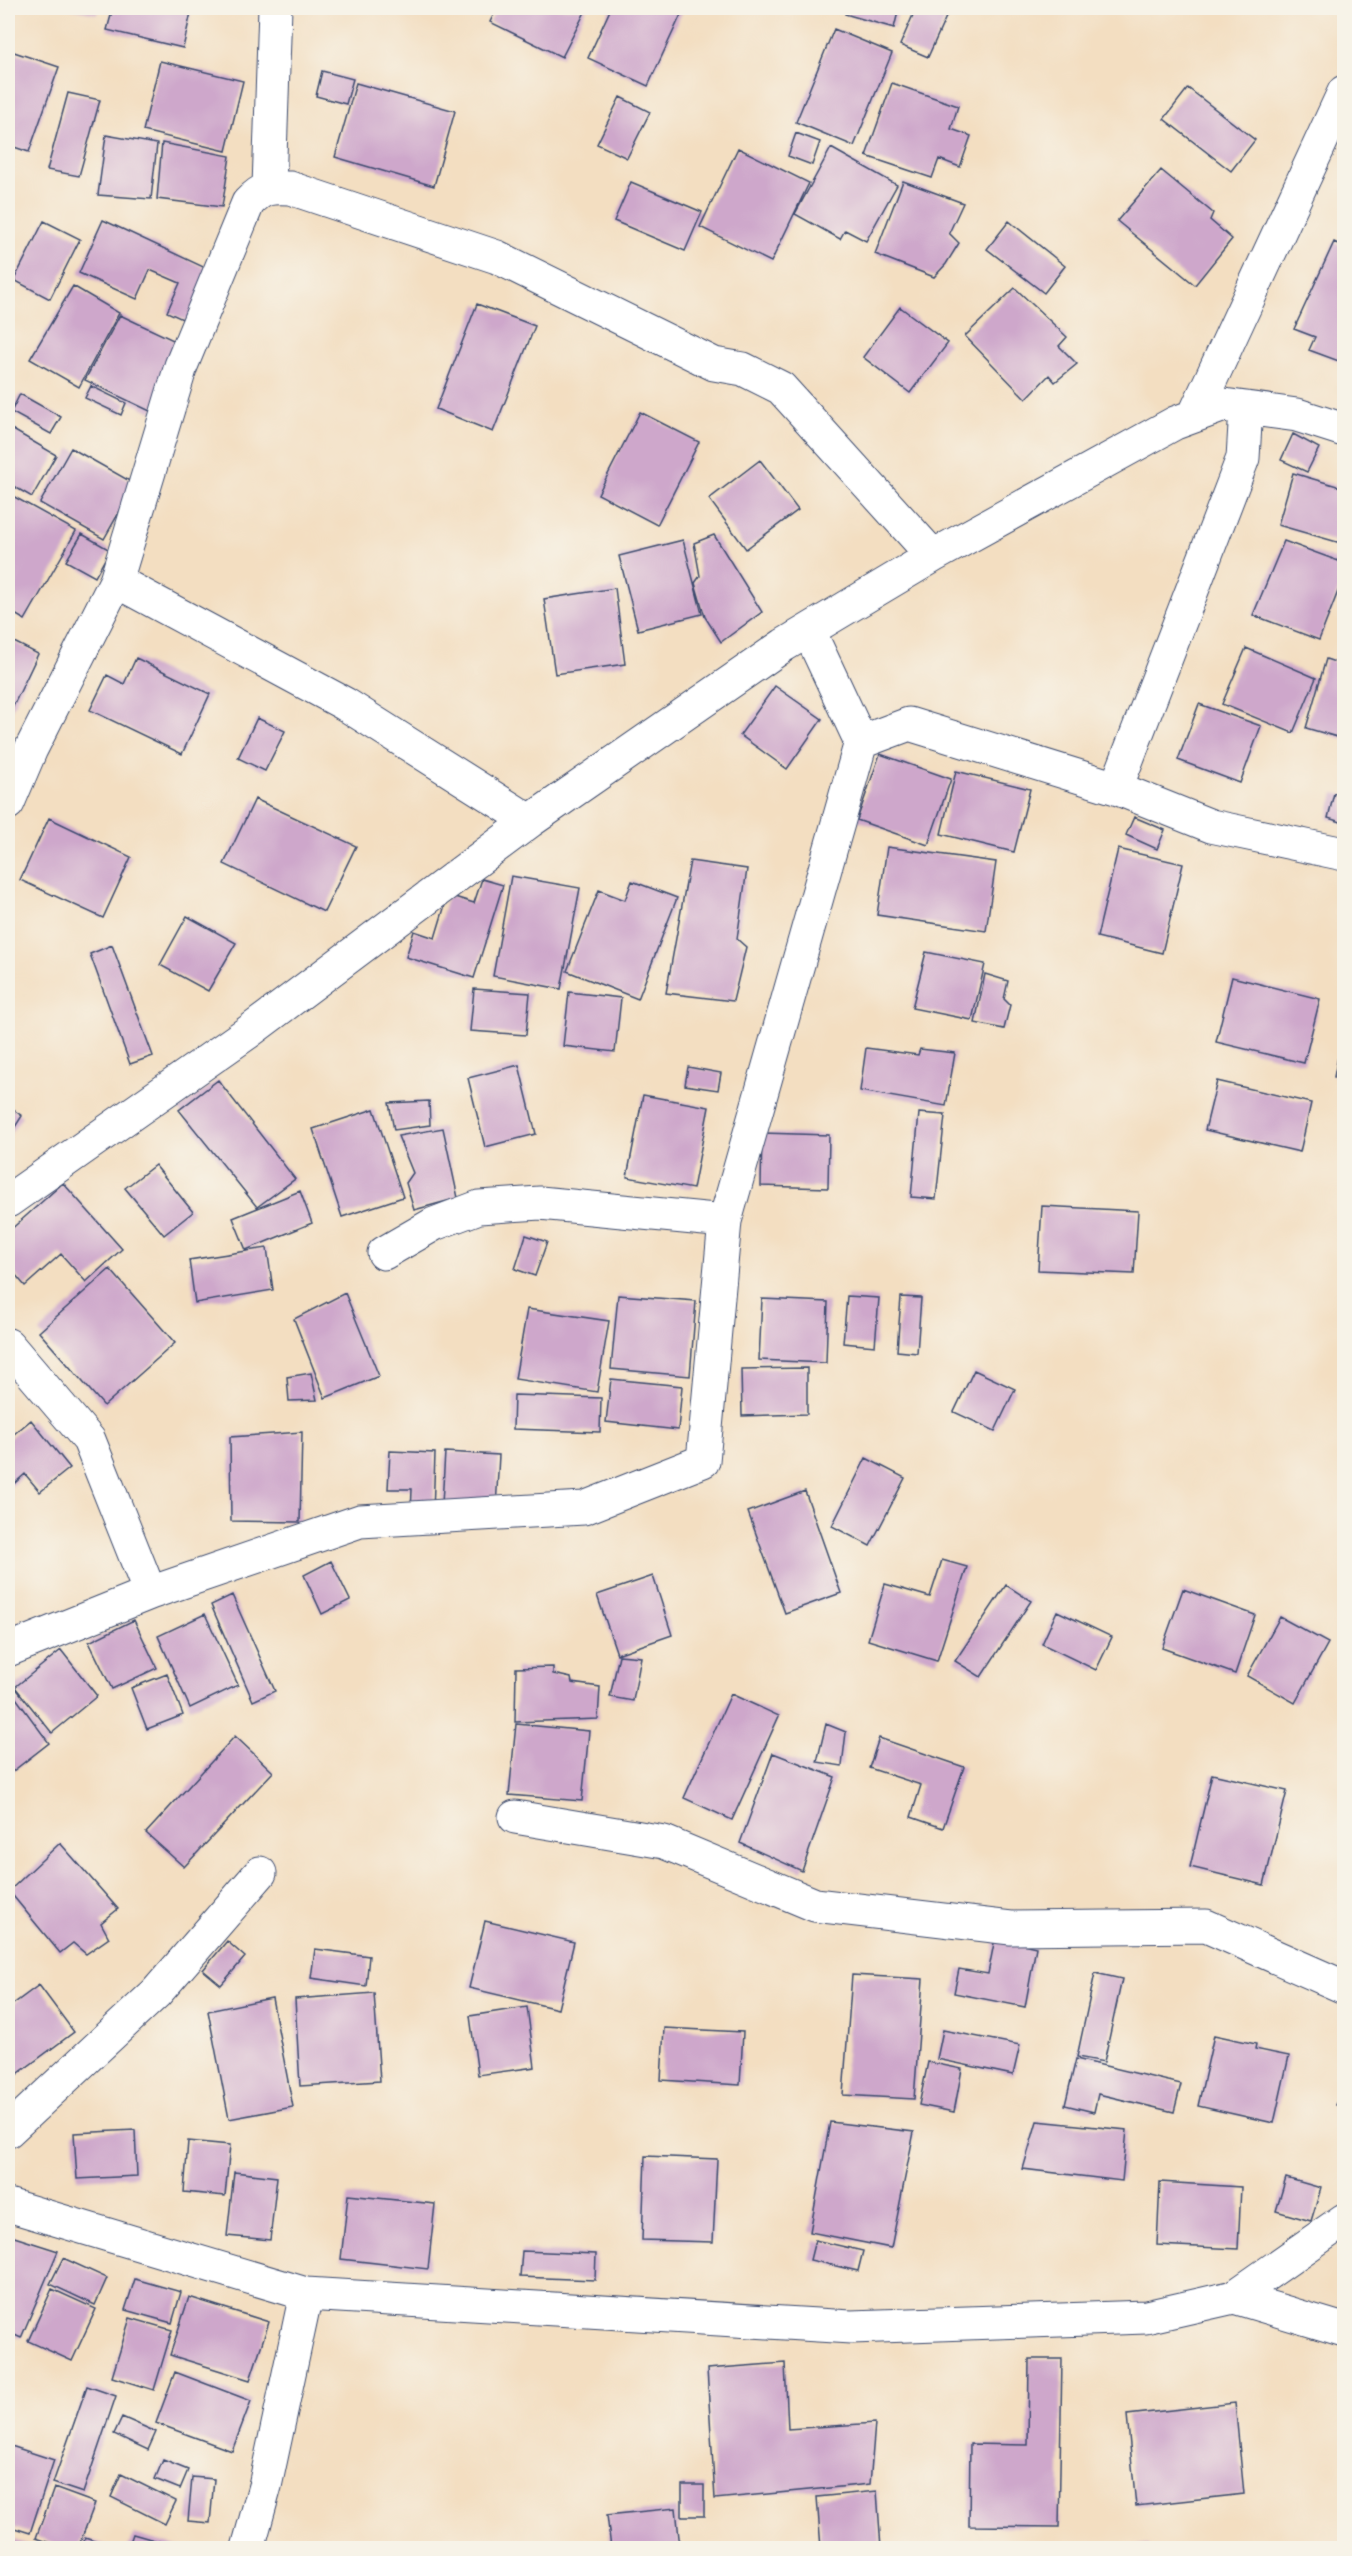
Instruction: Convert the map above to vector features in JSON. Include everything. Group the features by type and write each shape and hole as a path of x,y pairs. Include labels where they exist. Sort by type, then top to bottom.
{"street":[{"path":"269,187 275,8"},
{"path":"1194,416 1344,92"},
{"path":"8,803 31,749 116,580 181,366 248,203 269,187 290,188 497,258 714,364 744,369 781,388 933,556"},
{"path":"8,1201 247,1033 530,821 784,645 933,556 1175,423 1224,405 1297,416 1344,430"},
{"path":"1116,788 1243,458 1246,408"},
{"path":"116,580 345,704 530,821"},
{"path":"8,1650 150,1593 360,1521 584,1508 703,1461 725,1221 861,742 808,632"},
{"path":"861,742 909,724 1116,788 1212,826 1344,854"},
{"path":"384,1252 434,1224 480,1207 540,1203 725,1221"},
{"path":"8,1345 89,1440 150,1593"},
{"path":"515,1817 664,1842 814,1905 1011,1928 1206,1926 1344,1988"},
{"path":"8,2131 156,1993 260,1873"},
{"path":"8,2205 306,2294 851,2327 1146,2317 1234,2297 1344,2220"},
{"path":"248,2548 265,2486 306,2294"},
{"path":"1234,2297 1344,2330"}],"building":[{"path":"68,8 99,8 97,14"},
{"path":"113,8 192,8 183,48 107,30"},
{"path":"497,8 587,8 562,57 490,22"},
{"path":"611,8 684,8 648,86 588,58"},
{"path":"847,8 899,8 894,28 845,14"},
{"path":"916,8 950,8 928,57 900,45"},
{"path":"834,29 892,53 854,146 796,122"},
{"path":"8,50 59,67 29,152 8,145"},
{"path":"160,61 243,81 226,151 143,131"},
{"path":"322,71 353,79 346,104 316,96"},
{"path":"356,83 455,111 434,186 335,157"},
{"path":"892,83 958,106 951,129 971,136 960,167 939,159 932,178 866,156"},
{"path":"1188,88 1255,140 1231,171 1164,119"},
{"path":"68,93 100,100 79,176 47,170"},
{"path":"620,97 650,112 627,158 597,144"},
{"path":"796,133 820,142 812,165 788,156"},
{"path":"106,135 157,144 151,199 98,195"},
{"path":"162,143 230,156 222,207 157,199"},
{"path":"738,148 809,183 771,262 700,227"},
{"path":"831,148 897,185 866,241 845,230 840,239 795,214"},
{"path":"1161,170 1213,213 1210,220 1232,239 1195,285 1117,221"},
{"path":"903,181 963,203 949,233 959,243 946,264 934,277 875,254"},
{"path":"631,182 702,212 685,251 614,221"},
{"path":"103,220 212,271 189,322 167,312 180,283 150,270 137,299 79,273"},
{"path":"44,221 80,239 50,299 14,280"},
{"path":"1009,221 1065,266 1044,293 987,249"},
{"path":"1334,242 1344,247 1344,363 1309,350 1315,337 1294,329"},
{"path":"73,286 119,313 79,387 30,359"},
{"path":"1015,288 1067,337 1059,346 1077,364 1055,382 1049,375 1026,399 965,336"},
{"path":"477,304 535,326 493,432 436,409"},
{"path":"900,307 948,343 910,393 863,357"},
{"path":"120,315 184,345 152,412 85,380"},
{"path":"91,386 126,403 121,415 85,398"},
{"path":"20,394 61,417 51,434 11,412"},
{"path":"640,412 699,442 657,525 598,494"},
{"path":"8,427 56,455 32,497 8,483"},
{"path":"1293,434 1319,448 1307,472 1281,460"},
{"path":"71,448 135,484 104,539 40,503"},
{"path":"760,460 798,510 746,549 709,499"},
{"path":"1293,473 1344,488 1344,544 1278,525"},
{"path":"9,494 76,531 25,620 8,610"},
{"path":"82,534 110,550 95,577 66,561"},
{"path":"714,535 762,612 721,642 705,617 695,583 700,576 694,543"},
{"path":"683,540 702,614 638,630 619,556"},
{"path":"1284,541 1344,563 1344,576 1319,640 1253,615"},
{"path":"615,588 625,664 555,674 544,599"},
{"path":"8,639 38,654 8,717"},
{"path":"1246,648 1316,678 1293,733 1222,704"},
{"path":"136,658 210,694 182,754 90,710 107,675 124,684"},
{"path":"1326,659 1344,665 1344,739 1306,728"},
{"path":"775,686 822,719 787,769 740,735"},
{"path":"1199,704 1261,726 1240,783 1178,760"},
{"path":"257,718 285,731 265,771 238,758"},
{"path":"880,754 951,779 928,845 857,820"},
{"path":"956,771 1030,789 1014,852 941,834"},
{"path":"1334,793 1344,795 1344,823 1328,818"},
{"path":"255,799 356,846 324,912 224,864"},
{"path":"1134,817 1165,830 1157,849 1126,835"},
{"path":"49,818 131,857 103,918 20,880"},
{"path":"887,847 996,862 986,931 877,915"},
{"path":"1118,849 1183,864 1162,953 1097,937"},
{"path":"690,861 747,869 737,939 746,947 733,1001 666,993"},
{"path":"511,876 580,888 561,989 493,976"},
{"path":"482,879 503,885 474,978 406,957 414,931 435,938 448,895 474,903"},
{"path":"632,881 677,898 638,999 567,971 599,890 625,900"},
{"path":"187,916 236,943 208,991 160,965"},
{"path":"112,945 153,1056 130,1064 90,954"},
{"path":"926,952 985,964 972,1020 912,1008"},
{"path":"985,974 1008,981 1004,999 1010,1005 1004,1029 975,1023"},
{"path":"1232,977 1320,999 1304,1063 1216,1042"},
{"path":"474,989 530,993 526,1035 470,1031"},
{"path":"569,992 621,998 615,1052 563,1046"},
{"path":"1344,1031 1344,1079 1334,1077"},
{"path":"866,1048 918,1055 920,1049 955,1053 946,1106 860,1091"},
{"path":"519,1065 536,1134 485,1147 468,1078"},
{"path":"688,1067 721,1073 718,1090 685,1085"},
{"path":"218,1080 295,1179 257,1207 179,1110"},
{"path":"1217,1081 1311,1103 1300,1152 1205,1130"},
{"path":"643,1095 709,1107 693,1189 627,1177"},
{"path":"429,1101 430,1125 394,1130 389,1103"},
{"path":"8,1106 22,1116 8,1138"},
{"path":"374,1109 403,1197 342,1217 313,1129"},
{"path":"919,1113 945,1115 936,1199 911,1197"},
{"path":"443,1128 458,1198 414,1210 406,1183 413,1173 398,1136"},
{"path":"762,1133 829,1135 828,1188 761,1186"},
{"path":"155,1165 193,1212 164,1235 125,1188"},
{"path":"63,1183 122,1249 86,1282 61,1254 25,1286 8,1266 8,1232"},
{"path":"300,1191 312,1223 246,1250 233,1218"},
{"path":"1042,1206 1138,1211 1134,1274 1038,1270"},
{"path":"526,1235 547,1242 535,1276 515,1269"},
{"path":"267,1248 273,1290 195,1303 189,1260"},
{"path":"110,1269 175,1343 104,1406 39,1332"},
{"path":"345,1293 379,1376 325,1398 294,1319"},
{"path":"618,1295 696,1301 690,1376 611,1369"},
{"path":"847,1296 879,1298 875,1346 843,1343"},
{"path":"901,1297 921,1298 917,1353 897,1351"},
{"path":"762,1299 828,1302 826,1363 759,1360"},
{"path":"527,1309 609,1321 597,1392 515,1379"},
{"path":"807,1368 807,1414 742,1416 741,1369"},
{"path":"974,1370 1015,1389 995,1431 954,1412"},
{"path":"311,1373 317,1400 289,1401 287,1377"},
{"path":"611,1379 682,1386 678,1430 606,1422"},
{"path":"514,1395 601,1398 600,1432 513,1429"},
{"path":"31,1420 70,1468 40,1492 25,1474 8,1489 8,1439"},
{"path":"302,1432 300,1522 231,1521 230,1437"},
{"path":"390,1451 435,1453 433,1515 411,1515 412,1489 388,1489"},
{"path":"445,1452 499,1455 496,1507 442,1504"},
{"path":"866,1458 905,1478 870,1546 832,1526"},
{"path":"805,1491 841,1593 785,1613 748,1512"},
{"path":"942,1560 967,1567 937,1661 868,1640 885,1584 930,1597"},
{"path":"331,1561 350,1600 322,1614 304,1575"},
{"path":"653,1576 672,1635 617,1654 597,1595"},
{"path":"1006,1585 1031,1601 981,1677 955,1661"},
{"path":"1183,1589 1255,1615 1235,1674 1162,1648"},
{"path":"232,1595 275,1691 253,1701 211,1605"},
{"path":"1057,1611 1112,1637 1096,1670 1042,1644"},
{"path":"205,1614 238,1685 190,1708 158,1636"},
{"path":"1280,1617 1328,1643 1295,1703 1247,1676"},
{"path":"134,1620 157,1668 112,1689 89,1642"},
{"path":"61,1650 97,1696 52,1733 15,1687"},
{"path":"619,1655 641,1657 633,1701 610,1697"},
{"path":"553,1667 553,1674 571,1678 572,1683 600,1687 598,1719 515,1722 516,1668"},
{"path":"167,1674 183,1715 147,1729 131,1688"},
{"path":"8,1687 49,1743 8,1775"},
{"path":"731,1694 779,1716 732,1820 684,1798"},
{"path":"516,1724 589,1731 582,1801 509,1795"},
{"path":"826,1724 846,1732 842,1766 817,1762"},
{"path":"235,1736 273,1772 184,1867 146,1833"},
{"path":"879,1738 964,1767 943,1828 911,1817 921,1785 869,1768"},
{"path":"773,1753 835,1777 802,1871 740,1843"},
{"path":"1212,1774 1287,1791 1264,1885 1190,1867"},
{"path":"60,1843 118,1909 101,1923 109,1938 86,1954 73,1943 60,1953 9,1891"},
{"path":"485,1921 574,1942 558,2009 469,1988"},
{"path":"995,1938 1036,1947 1025,2007 954,1993 959,1969 988,1974"},
{"path":"227,1941 245,1957 221,1985 203,1970"},
{"path":"315,1949 369,1956 366,1986 311,1978"},
{"path":"1095,1973 1122,1979 1104,2062 1077,2057"},
{"path":"852,1975 923,1979 914,2099 843,2095"},
{"path":"39,1985 74,2032 8,2081 8,2008"},
{"path":"374,1993 380,2081 300,2086 295,1999"},
{"path":"272,1998 293,2107 229,2119 208,2011"},
{"path":"527,2007 535,2067 478,2075 470,2016"},
{"path":"664,2028 743,2032 740,2085 661,2080"},
{"path":"943,2030 1020,2045 1013,2075 937,2059"},
{"path":"1214,2035 1256,2044 1255,2049 1289,2056 1274,2123 1198,2106"},
{"path":"1076,2059 1181,2084 1174,2112 1098,2094 1094,2112 1065,2105"},
{"path":"928,2062 962,2069 954,2112 919,2105"},
{"path":"1344,2089 1344,2109 1336,2105"},
{"path":"1037,2121 1127,2130 1122,2181 1023,2169"},
{"path":"830,2122 914,2132 891,2248 810,2232"},
{"path":"135,2130 137,2176 77,2179 74,2133"},
{"path":"188,2141 230,2145 225,2196 184,2192"},
{"path":"645,2156 717,2159 713,2242 642,2240"},
{"path":"234,2172 277,2177 270,2240 227,2236"},
{"path":"1286,2178 1321,2188 1311,2221 1276,2211"},
{"path":"1160,2182 1241,2187 1238,2249 1157,2245"},
{"path":"348,2195 435,2204 428,2269 341,2259"},
{"path":"8,2235 58,2251 21,2338 8,2332"},
{"path":"815,2240 863,2251 858,2271 810,2260"},
{"path":"522,2251 596,2254 595,2280 520,2277"},
{"path":"63,2258 107,2278 95,2305 50,2284"},
{"path":"135,2279 181,2292 172,2323 125,2310"},
{"path":"52,2289 96,2309 72,2361 28,2341"},
{"path":"189,2297 269,2322 250,2380 170,2355"},
{"path":"130,2318 172,2330 154,2390 112,2377"},
{"path":"1029,2359 1062,2359 1059,2527 969,2526 970,2444 1028,2445"},
{"path":"785,2363 788,2429 875,2423 870,2484 715,2499 707,2369"},
{"path":"175,2372 251,2401 232,2451 156,2423"},
{"path":"87,2386 116,2396 83,2493 53,2483"},
{"path":"1235,2403 1244,2494 1136,2506 1127,2415"},
{"path":"122,2417 156,2432 148,2450 114,2434"},
{"path":"8,2445 54,2460 30,2533 8,2526"},
{"path":"163,2460 188,2470 180,2489 155,2479"},
{"path":"121,2474 176,2501 165,2524 111,2497"},
{"path":"192,2477 214,2479 210,2523 188,2521"},
{"path":"682,2485 704,2485 704,2516 682,2516"},
{"path":"54,2488 95,2503 78,2548 66,2548 36,2538"},
{"path":"877,2491 881,2548 821,2548 817,2497"},
{"path":"676,2508 680,2548 611,2548 607,2515"},
{"path":"133,2534 182,2548 128,2548"},
{"path":"8,2537 32,2547 8,2548"},
{"path":"85,2538 109,2546 108,2548 82,2548"},
{"path":"1148,2544 1149,2548 1124,2548 1124,2547"}]}
